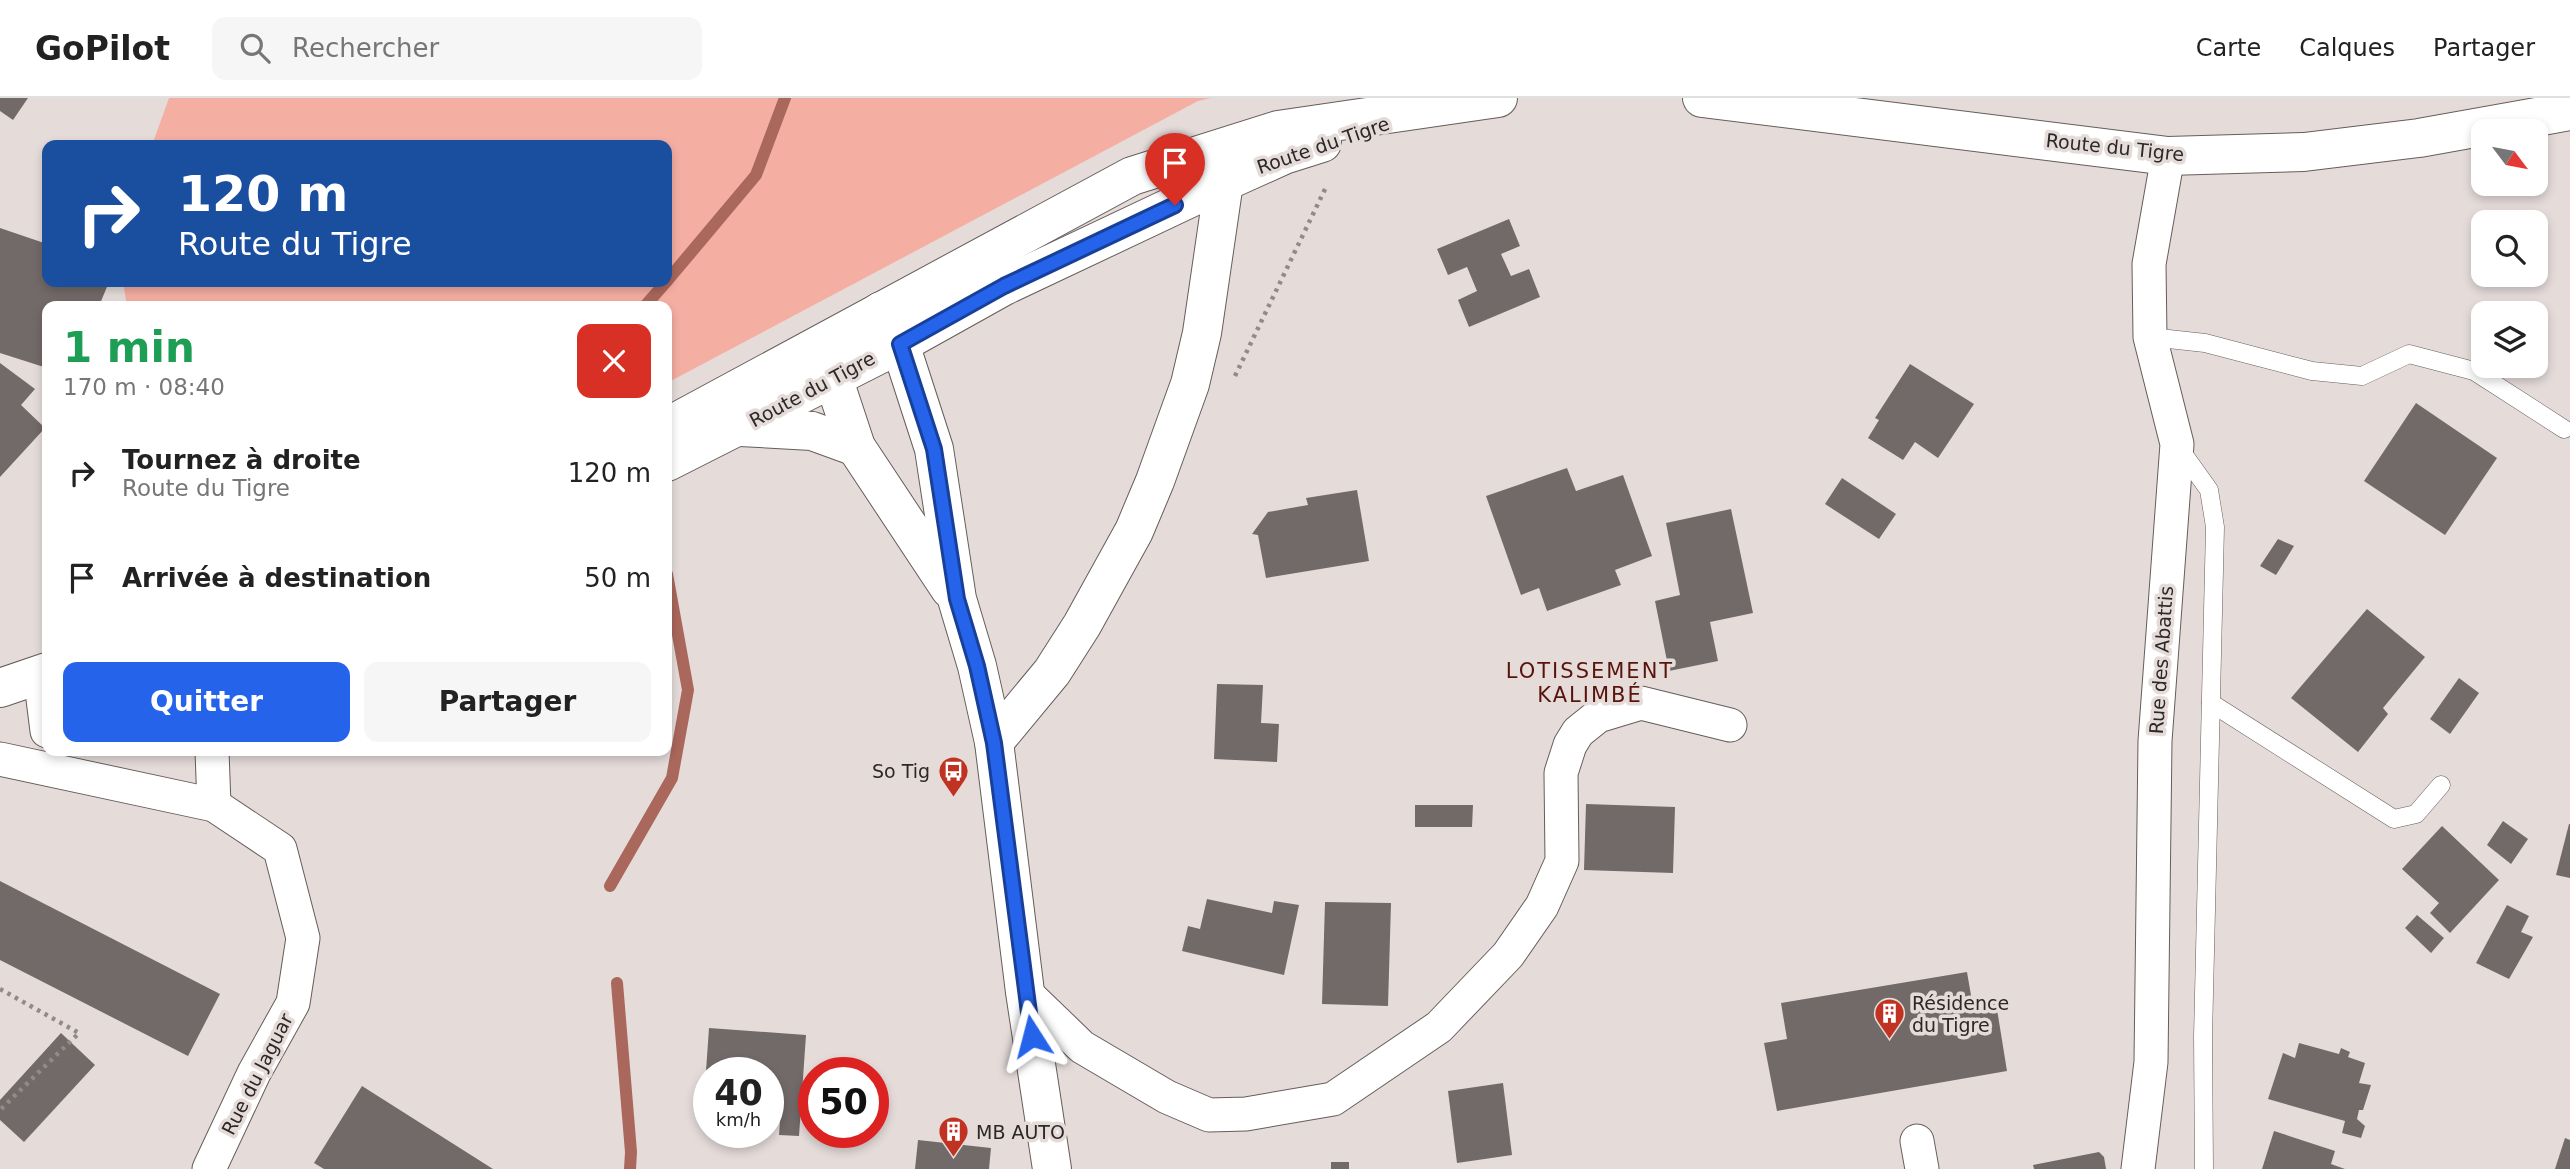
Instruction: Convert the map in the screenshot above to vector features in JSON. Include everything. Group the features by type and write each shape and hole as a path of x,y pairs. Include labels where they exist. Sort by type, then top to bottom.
{"main road":[{"name":"Route du Tigre","path":"672,461 740,427 827,360 881,311 1132,176 1278,130 1498,98"},
{"name":"Route du Tigre","path":"1702,98 2168,156 2304,152 2418,138 2570,111"},
{"name":"Route du Tigre","path":"672,425 827,360 900,344 1004,286 1284,155 1458,103"},
{"path":"994,743 1052,672 1082,625 1133,531 1155,481 1190,384 1202,333 1224,182"},
{"path":"881,311 900,344 934,449 957,599 977,666 994,743 1025,992 1052,1169"},
{"path":"827,360 856,447 957,599"},
{"path":"740,427 812,431 856,447"},
{"path":"0,688 42,675"}],"street":[{"name":"Rue des Abattis","path":"2138,1169 2151,1062 2155,741 2176,444 2150,337 2149,264 2168,156"},
{"path":"1025,992 1082,1047 1167,1097 1209,1115 1245,1114 1333,1100 1439,1027 1508,955 1542,906 1562,861 1561,773 1570,745 1578,732 1598,716 1641,703 1730,725"},
{"path":"212,756 214,805"},
{"name":"Rue du Jaguar","path":"0,759 51,760 214,805 280,849 303,938 293,1003 254,1073 209,1169"}],"lane":[{"path":"2150,337 2205,343 2312,371 2362,376 2409,354 2474,371 2564,429"},
{"path":"2176,444 2209,490 2215,527 2203,1037 2204,1169"},
{"path":"2211,704 2394,819 2416,814 2441,785"}],"path":[{"path":"0,989 79,1033 0,1110"}],"shaded area":[{"path":"169,98 1211,98 1198,101 672,380 672,301 126,301 124,287 672,287 672,140 154,140"}],"building":[{"path":"0,98 28,98 13,120 0,111"},
{"path":"1509,219 1520,246 1501,254 1511,276 1529,269 1540,297 1469,327 1458,300 1477,291 1467,267 1448,275 1437,249"},
{"path":"0,228 42,242 42,287 107,287 101,301 42,301 42,366 0,353"},
{"path":"0,363 35,389 21,405 42,425 42,431 0,477"},
{"path":"1910,364 1974,404 1938,458 1915,442 1903,460 1868,438 1879,420 1875,418"},
{"path":"2416,403 2497,458 2445,535 2364,481"},
{"path":"1567,468 1576,491 1623,475 1652,556 1615,570 1621,585 1547,611 1539,588 1521,595 1486,496"},
{"path":"1842,478 1896,514 1879,539 1825,504"},
{"path":"1357,490 1369,561 1266,578 1258,535 1252,534 1268,512 1308,505 1306,498"},
{"path":"1731,509 1753,613 1710,622 1718,661 1669,671 1655,601 1680,595 1666,523"},
{"path":"2278,539 2294,546 2276,575 2260,566"},
{"path":"2367,609 2425,657 2383,708 2388,714 2358,752 2291,698"},
{"path":"2459,678 2479,693 2450,734 2430,719"},
{"path":"1217,684 1263,685 1261,723 1279,724 1277,762 1214,759"},
{"path":"1586,804 1675,807 1673,873 1584,870"},
{"path":"1415,805 1473,805 1472,827 1415,827"},
{"path":"2503,821 2528,839 2511,864 2487,845"},
{"path":"2570,824 2570,878 2556,875"},
{"path":"2442,826 2499,880 2450,933 2430,913 2439,903 2402,869"},
{"path":"0,881 220,994 188,1056 0,960"},
{"path":"1207,899 1272,913 1274,901 1299,905 1284,975 1182,951 1188,926 1200,929"},
{"path":"1325,902 1391,903 1388,1006 1322,1004"},
{"path":"2507,905 2529,916 2521,932 2533,937 2509,979 2476,963"},
{"path":"2417,915 2444,938 2431,953 2405,928"},
{"name":"Résidence du Tigre","path":"1967,972 1973,1007 1996,1003 2007,1071 1777,1111 1764,1043 1787,1039 1781,1003"},
{"path":"709,1028 806,1035 804,1057 798,1057 798,1136 784,1135 784,1057 707,1057"},
{"path":"61,1033 95,1065 24,1142 0,1120 0,1100"},
{"path":"2299,1043 2339,1054 2341,1048 2350,1052 2348,1057 2365,1063 2359,1083 2371,1085 2363,1110 2359,1110 2357,1119 2365,1126 2361,1138 2342,1133 2345,1121 2268,1099 2283,1053 2295,1058"},
{"path":"1503,1083 1512,1155 1457,1163 1448,1091"},
{"path":"362,1086 493,1169 324,1169 314,1163"},
{"path":"2274,1131 2335,1151 2331,1164 2345,1169 2262,1169"},
{"path":"2565,1138 2570,1140 2570,1169 2555,1169"},
{"name":"MB AUTO","path":"918,1140 991,1148 989,1169 915,1169"},
{"path":"2099,1152 2104,1157 2106,1169 2034,1169 2033,1165"},
{"path":"1331,1162 1349,1162 1349,1169 1331,1169"}],"waterway":[{"path":"672,275 756,175 785,98"},
{"path":"649,301 662,287"},
{"path":"610,886 672,778 688,690 672,602"},
{"path":"617,983 631,1152 630,1169"}],"place":[{"name":"So Tig","path":"953,798"},
{"name":"Résidence du Tigre","path":"1889,1041"},
{"name":"MB AUTO","path":"953,1159"}],"district":[{"name":"LOTISSEMENT KALIMBÉ","path":"1590,683"}],"route":[{"path":"1032,1036 994,743 977,666 957,599 934,449 900,344 1004,286 1175,205"}]}
